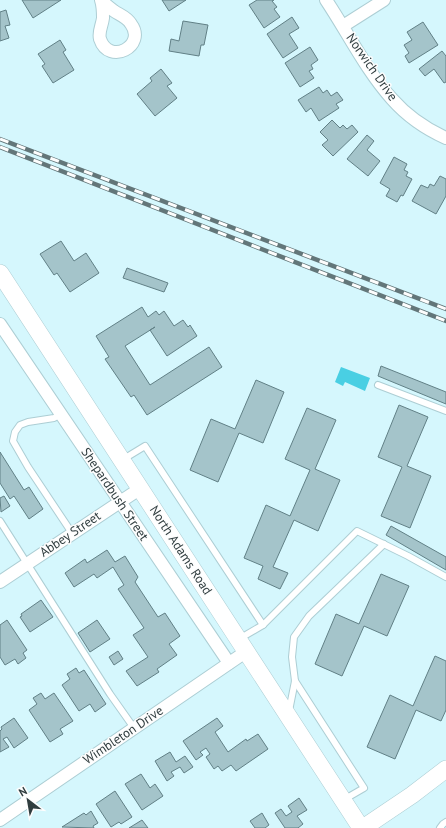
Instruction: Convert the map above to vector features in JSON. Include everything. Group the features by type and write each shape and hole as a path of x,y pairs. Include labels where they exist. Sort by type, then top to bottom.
{"main road":[{"name":"North Adams Road","path":"0,273 362,828"},
{"path":"362,828 412,795 446,769"}],"street":[{"name":"Norwich Drive","path":"326,0 371,71 392,99 428,130 446,138"},
{"path":"343,26 384,0"},
{"name":"Shepardbush Street","path":"0,324 4,338 61,414 229,663"},
{"name":"Abbey Street","path":"0,582 141,488"},
{"name":"Wimbleton Drive","path":"0,820 229,663 243,645"}],"lane":[{"path":"378,385 446,412"},
{"path":"61,414 54,418 28,422 20,426 15,432 13,441 28,467 72,533"},
{"path":"122,460 145,446 262,625"},
{"path":"0,521 110,694 134,728"},
{"path":"243,645 357,531 446,577"},
{"path":"289,715 295,681 292,657 294,637 310,616 384,544"},
{"path":"295,681 364,788 343,800"},
{"path":"440,828 446,822"}],"water":[{"path":"341,367 370,378 365,391 345,382 343,386 335,382"}],"building":[{"path":"22,0 61,0 33,18"},
{"path":"162,0 186,0 169,11"},
{"path":"257,0 274,0 272,1 277,7 274,9 280,17 264,28 249,5"},
{"path":"6,10 10,25 5,26 9,38 0,41 0,12"},
{"path":"292,17 299,28 289,34 298,48 283,58 267,34"},
{"path":"183,21 208,25 204,45 201,45 199,56 169,51 171,39 179,41"},
{"path":"423,22 438,45 409,63 405,56 409,53 404,45 412,40 407,32"},
{"path":"60,40 66,50 63,52 74,70 53,83 42,66 45,64 38,54"},
{"path":"310,47 318,60 311,65 313,69 309,71 314,78 300,87 285,63"},
{"path":"442,51 446,56 446,82 444,83 434,69 425,76 419,69"},
{"path":"161,69 172,83 167,86 177,98 155,116 137,94 152,81 150,78"},
{"path":"319,87 323,93 327,90 331,96 337,92 343,100 336,104 339,108 319,121 311,108 306,112 298,100"},
{"path":"332,120 340,128 343,125 347,129 352,125 358,132 333,156 322,145 328,140 320,132"},
{"path":"367,135 374,141 367,150 380,161 368,176 347,159"},
{"path":"394,157 407,164 404,170 408,172 406,176 412,179 403,196 401,195 397,202 386,196 390,189 380,183"},
{"path":"440,176 446,179 446,196 436,214 412,201 421,185 428,188 430,184 434,186"},
{"path":"61,241 74,261 86,253 99,273 70,292 57,273 54,275 40,254"},
{"path":"127,268 168,283 164,292 123,278"},
{"path":"142,307 148,317 156,311 159,315 164,311 174,326 183,320 188,327 190,325 197,336 167,356 150,330 125,346 150,385 209,347 222,367 147,415 134,395 131,397 105,359 109,357 96,336"},
{"path":"381,366 446,392 446,404 378,376"},
{"path":"256,380 284,392 263,443 239,433 218,482 190,470 211,419 235,429"},
{"path":"399,405 428,417 407,466 431,476 410,528 381,516 402,467 378,457"},
{"path":"307,408 336,420 315,469 340,480 318,531 294,520 273,567 288,573 280,589 258,579 263,566 244,558 266,505 290,516 310,470 285,459"},
{"path":"0,452 24,490 29,487 43,509 29,519 14,496 10,499 0,483"},
{"path":"4,496 10,506 1,512 0,498"},
{"path":"391,526 446,557 446,570 386,535"},
{"path":"107,550 115,562 125,556 138,577 135,582 158,617 165,613 180,636 169,644 177,655 157,669 159,672 137,686 126,671 148,657 133,635 144,628 118,589 124,585 113,567 97,578 94,574 74,587 65,573 85,559 87,563"},
{"path":"381,574 409,586 387,636 364,626 342,676 315,664 336,614 359,624"},
{"path":"41,600 53,617 30,632 20,617 22,616 21,614"},
{"path":"7,620 27,650 23,653 26,658 18,664 15,659 5,665 0,657 0,625"},
{"path":"97,620 110,639 90,652 78,633"},
{"path":"118,651 123,659 114,665 109,657"},
{"path":"435,656 446,661 446,710 441,721 416,710 395,759 367,747 390,695 413,706"},
{"path":"76,668 79,673 84,670 106,704 95,712 90,704 79,711 62,685 70,679 67,674"},
{"path":"41,693 45,699 54,693 73,721 60,729 63,734 50,742 29,710 37,704 33,698"},
{"path":"14,718 28,738 14,748 7,737 3,739 9,747 0,752 1,727"},
{"path":"217,718 223,726 215,732 228,752 246,739 247,741 258,734 268,749 236,771 231,765 222,771 218,766 214,769 206,757 210,754 206,748 200,752 203,755 196,760 183,741"},
{"path":"170,752 176,762 185,756 193,767 184,773 180,767 171,772 174,776 167,781 155,761"},
{"path":"141,774 150,788 155,784 163,796 142,810 125,784"},
{"path":"115,791 132,817 121,824 119,822 111,827 96,804"},
{"path":"299,798 307,810 297,816 303,824 298,828 285,828 275,813 281,809 286,816 292,812 288,806"},
{"path":"91,811 98,823 93,826 94,828 62,827 84,813 86,815"},
{"path":"262,813 269,825 265,828 255,828 250,821"},
{"path":"142,820 148,828 129,828"}],"railway":[{"path":"0,139 446,309"},
{"path":"0,147 446,321"}]}
